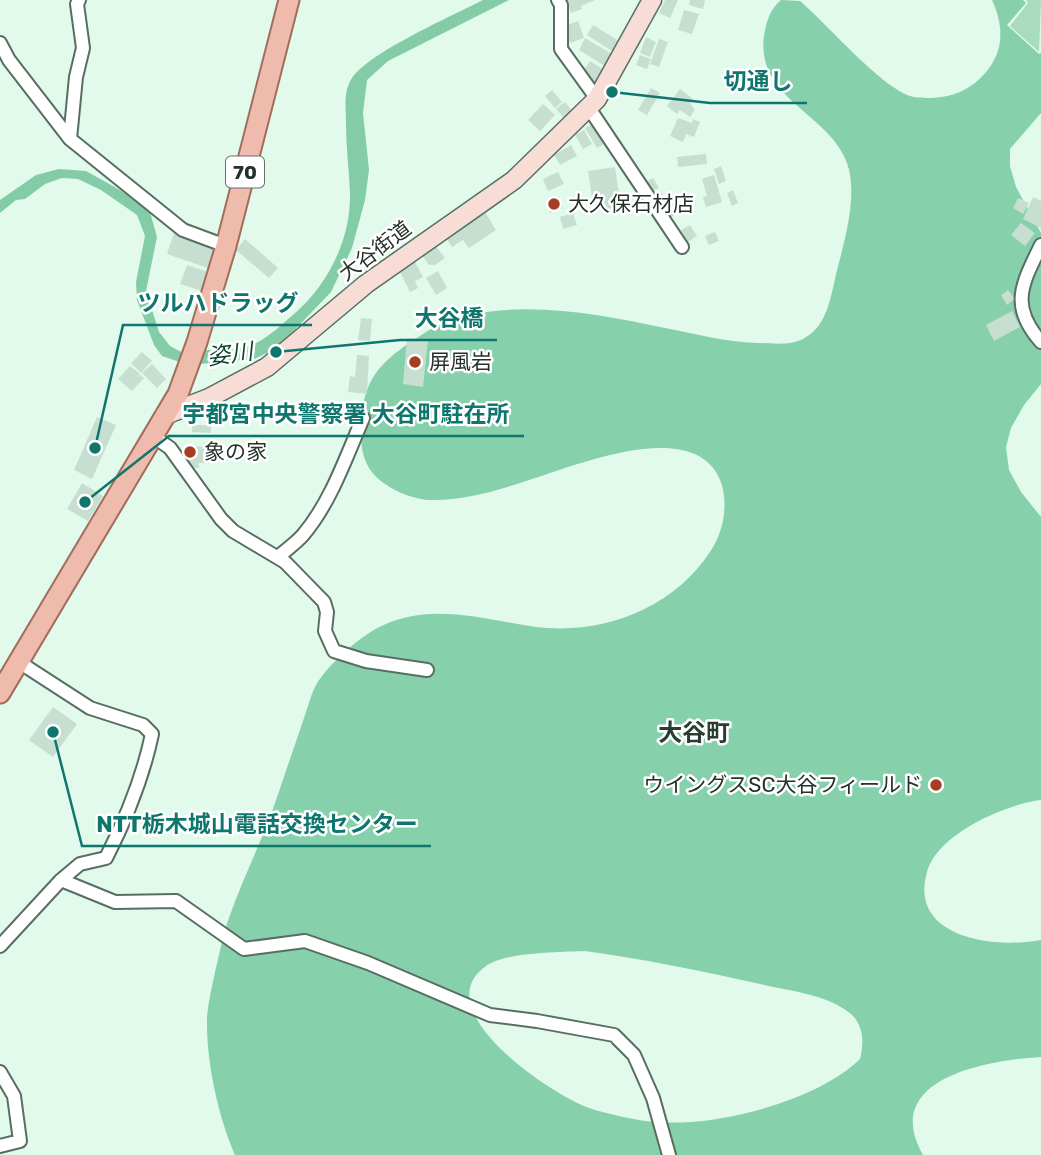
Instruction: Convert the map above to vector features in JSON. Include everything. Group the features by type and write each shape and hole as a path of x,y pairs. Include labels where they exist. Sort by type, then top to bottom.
{"main road":[{"name":"70","path":"0,694 153,436 189,369 226,246 289,0"},
{"name":"大谷街道","path":"165,415 209,398 267,367 366,284 502,190 593,104 653,0"}],"street":[{"path":"70,139 76,77 83,48 77,4 79,0"},
{"path":"558,0 561,5 561,48 682,247"},
{"path":"0,43 9,60 70,139 183,230 226,246"},
{"path":"1041,245 1023,288 1020,308 1030,330 1041,342"},
{"path":"278,557 302,535 319,510 337,478 363,418"},
{"path":"153,436 170,448 227,525 278,557 324,602 327,611 325,631 334,651 366,661 427,670"},
{"path":"0,946 61,880 80,864 106,858 123,826 149,752 152,734 143,725 90,708 19,662"},
{"path":"61,880 115,902 176,901 244,948 305,942 368,964 490,1016 537,1021 614,1035 634,1055 653,1098 669,1155"},
{"path":"0,1072 14,1096 20,1141 0,1146"}],"shaded area":[{"path":"781,0 800,1 884,80 914,97 935,98 952,95 974,84 987,71 997,54 1000,36 992,0 1023,0 1026,3 1007,25 1041,53 1041,113 1010,149 1010,166 1016,187 1041,233 1041,384 1024,405 1011,428 1006,447 1009,470 1021,492 1041,517 1041,800 992,815 975,823 944,845 933,858 927,872 925,894 930,912 943,925 960,934 1001,942 1041,940 1041,1057 969,1069 946,1078 927,1091 916,1108 913,1129 923,1155 235,1155 218,1106 211,1070 207,1035 209,1001 228,922 269,820 313,692 322,676 357,641 377,628 404,618 461,615 536,627 561,628 586,627 634,614 676,589 694,572 714,545 723,520 722,485 709,464 690,452 665,448 607,456 468,497 429,500 406,495 378,478 364,458 361,441 362,410 372,379 386,362 405,346 435,327 461,317 519,309 609,317 745,342 787,343 811,334 822,321 831,296 851,206 850,177 847,163 838,145 780,89 769,72 764,53 765,30 770,13","holes":["585,951 716,974 831,1002 851,1014 861,1029 860,1059 841,1074 793,1099 736,1115 708,1120 657,1122 595,1110 553,1089 527,1071 502,1050 483,1028 471,1006 471,984 486,966 495,961 534,954"]},
{"path":"1026,0 1041,0 1039,52 1010,26 1028,3"}],"water":[{"name":"姿川","path":"483,0 509,0 388,61 367,80 363,113 369,170 365,200 352,248 331,292 286,339 267,353 254,359 200,364 205,350 244,347 272,333 306,302 335,260 342,244 349,210 346,100 352,78 393,46"},
{"path":"59,169 86,171 120,190 150,212 157,237 146,291 159,332 170,346 185,354 183,363 162,356 154,345 137,300 136,282 145,236 137,215 101,190 78,179 62,178 45,184 25,199 16,200 0,213 0,200 36,175"}],"building":[{"path":"566,0 595,0 571,13"},
{"path":"665,0 678,0 670,18 659,13"},
{"path":"690,0 705,0 703,9 689,5"},
{"path":"684,10 699,14 692,34 678,30"},
{"path":"578,21 584,38 570,43 564,26"},
{"path":"593,25 619,41 612,51 587,35"},
{"path":"646,37 656,42 650,57 640,53"},
{"path":"585,38 612,54 605,66 579,50"},
{"path":"659,39 668,42 659,67 650,64"},
{"path":"640,55 651,59 647,69 636,65"},
{"path":"590,61 604,70 595,83 581,74"},
{"path":"651,88 660,93 647,115 638,110"},
{"path":"680,89 693,99 690,103 695,110 690,117 680,110 677,114 667,106"},
{"path":"552,90 562,102 555,108 545,96"},
{"path":"565,102 572,111 564,118 556,109"},
{"path":"543,104 555,115 540,131 528,120"},
{"path":"678,118 692,123 693,119 700,122 694,137 686,134 683,142 670,136"},
{"path":"594,123 606,143 597,148 585,128"},
{"path":"584,130 592,144 583,149 575,135"},
{"path":"571,145 577,156 560,165 554,155"},
{"path":"706,154 707,164 678,167 677,157"},
{"path":"721,166 726,181 719,184 714,169"},
{"path":"615,167 621,207 594,211 588,171"},
{"path":"558,172 564,184 548,191 543,179"},
{"path":"714,175 722,202 706,207 703,197 707,196 702,179"},
{"path":"653,178 659,188 652,191 646,182"},
{"path":"733,190 738,203 732,206 727,193"},
{"path":"661,191 665,200 670,197 679,213 666,220 652,196"},
{"name":"大久保石材店","path":"559,196 563,208 550,213 546,201"},
{"path":"1033,197 1041,201 1041,228 1023,219"},
{"path":"1018,198 1029,203 1023,214 1013,208"},
{"path":"485,212 496,230 469,248 463,240 452,247 446,238"},
{"path":"573,213 577,225 563,229 560,217"},
{"path":"1021,223 1035,233 1025,246 1011,235"},
{"path":"690,225 697,236 688,242 681,230"},
{"path":"715,232 719,241 709,245 705,236"},
{"path":"174,233 215,247 208,268 167,254"},
{"path":"245,239 278,268 269,278 236,250"},
{"path":"435,245 445,258 435,265 429,265 422,255"},
{"path":"415,262 423,277 415,281 418,288 410,292 399,270"},
{"path":"187,265 208,272 202,291 180,284"},
{"path":"438,271 447,288 436,295 426,278"},
{"path":"1008,290 1015,299 1007,305 1001,295"},
{"path":"1012,311 1020,327 994,341 986,325"},
{"path":"361,318 372,319 370,341 358,340"},
{"name":"屏風岩","path":"407,338 428,340 423,387 403,384"},
{"path":"142,352 152,361 141,373 131,363"},
{"path":"357,355 369,356 367,394 348,392 350,376 355,377"},
{"path":"152,364 166,379 157,388 142,373"},
{"path":"130,366 140,374 137,378 140,375 144,378 132,391 118,379"},
{"path":"97,417 116,425 92,479 74,470"},
{"path":"192,425 211,425 211,433 192,432"},
{"path":"189,446 210,447 210,463 199,463 199,468 188,468"},
{"path":"82,483 103,496 88,521 67,509"},
{"path":"53,707 77,724 53,757 29,740"}],"place":[{"name":"切通し","path":"612,92"},
{"name":"大久保石材店","path":"554,204"},
{"name":"大谷橋","path":"276,352"},
{"name":"屏風岩","path":"415,362"},
{"name":"ツルハドラッグ","path":"95,448"},
{"name":"象の家","path":"190,452"},
{"name":"宇都宮中央警察署 大谷町駐在所","path":"85,502"},
{"name":"NTT栃木城山電話交換センター","path":"53,732"},
{"name":"ウイングスSC大谷フィールド","path":"936,785"}],"district":[{"name":"大谷町","path":"694,733"}]}
